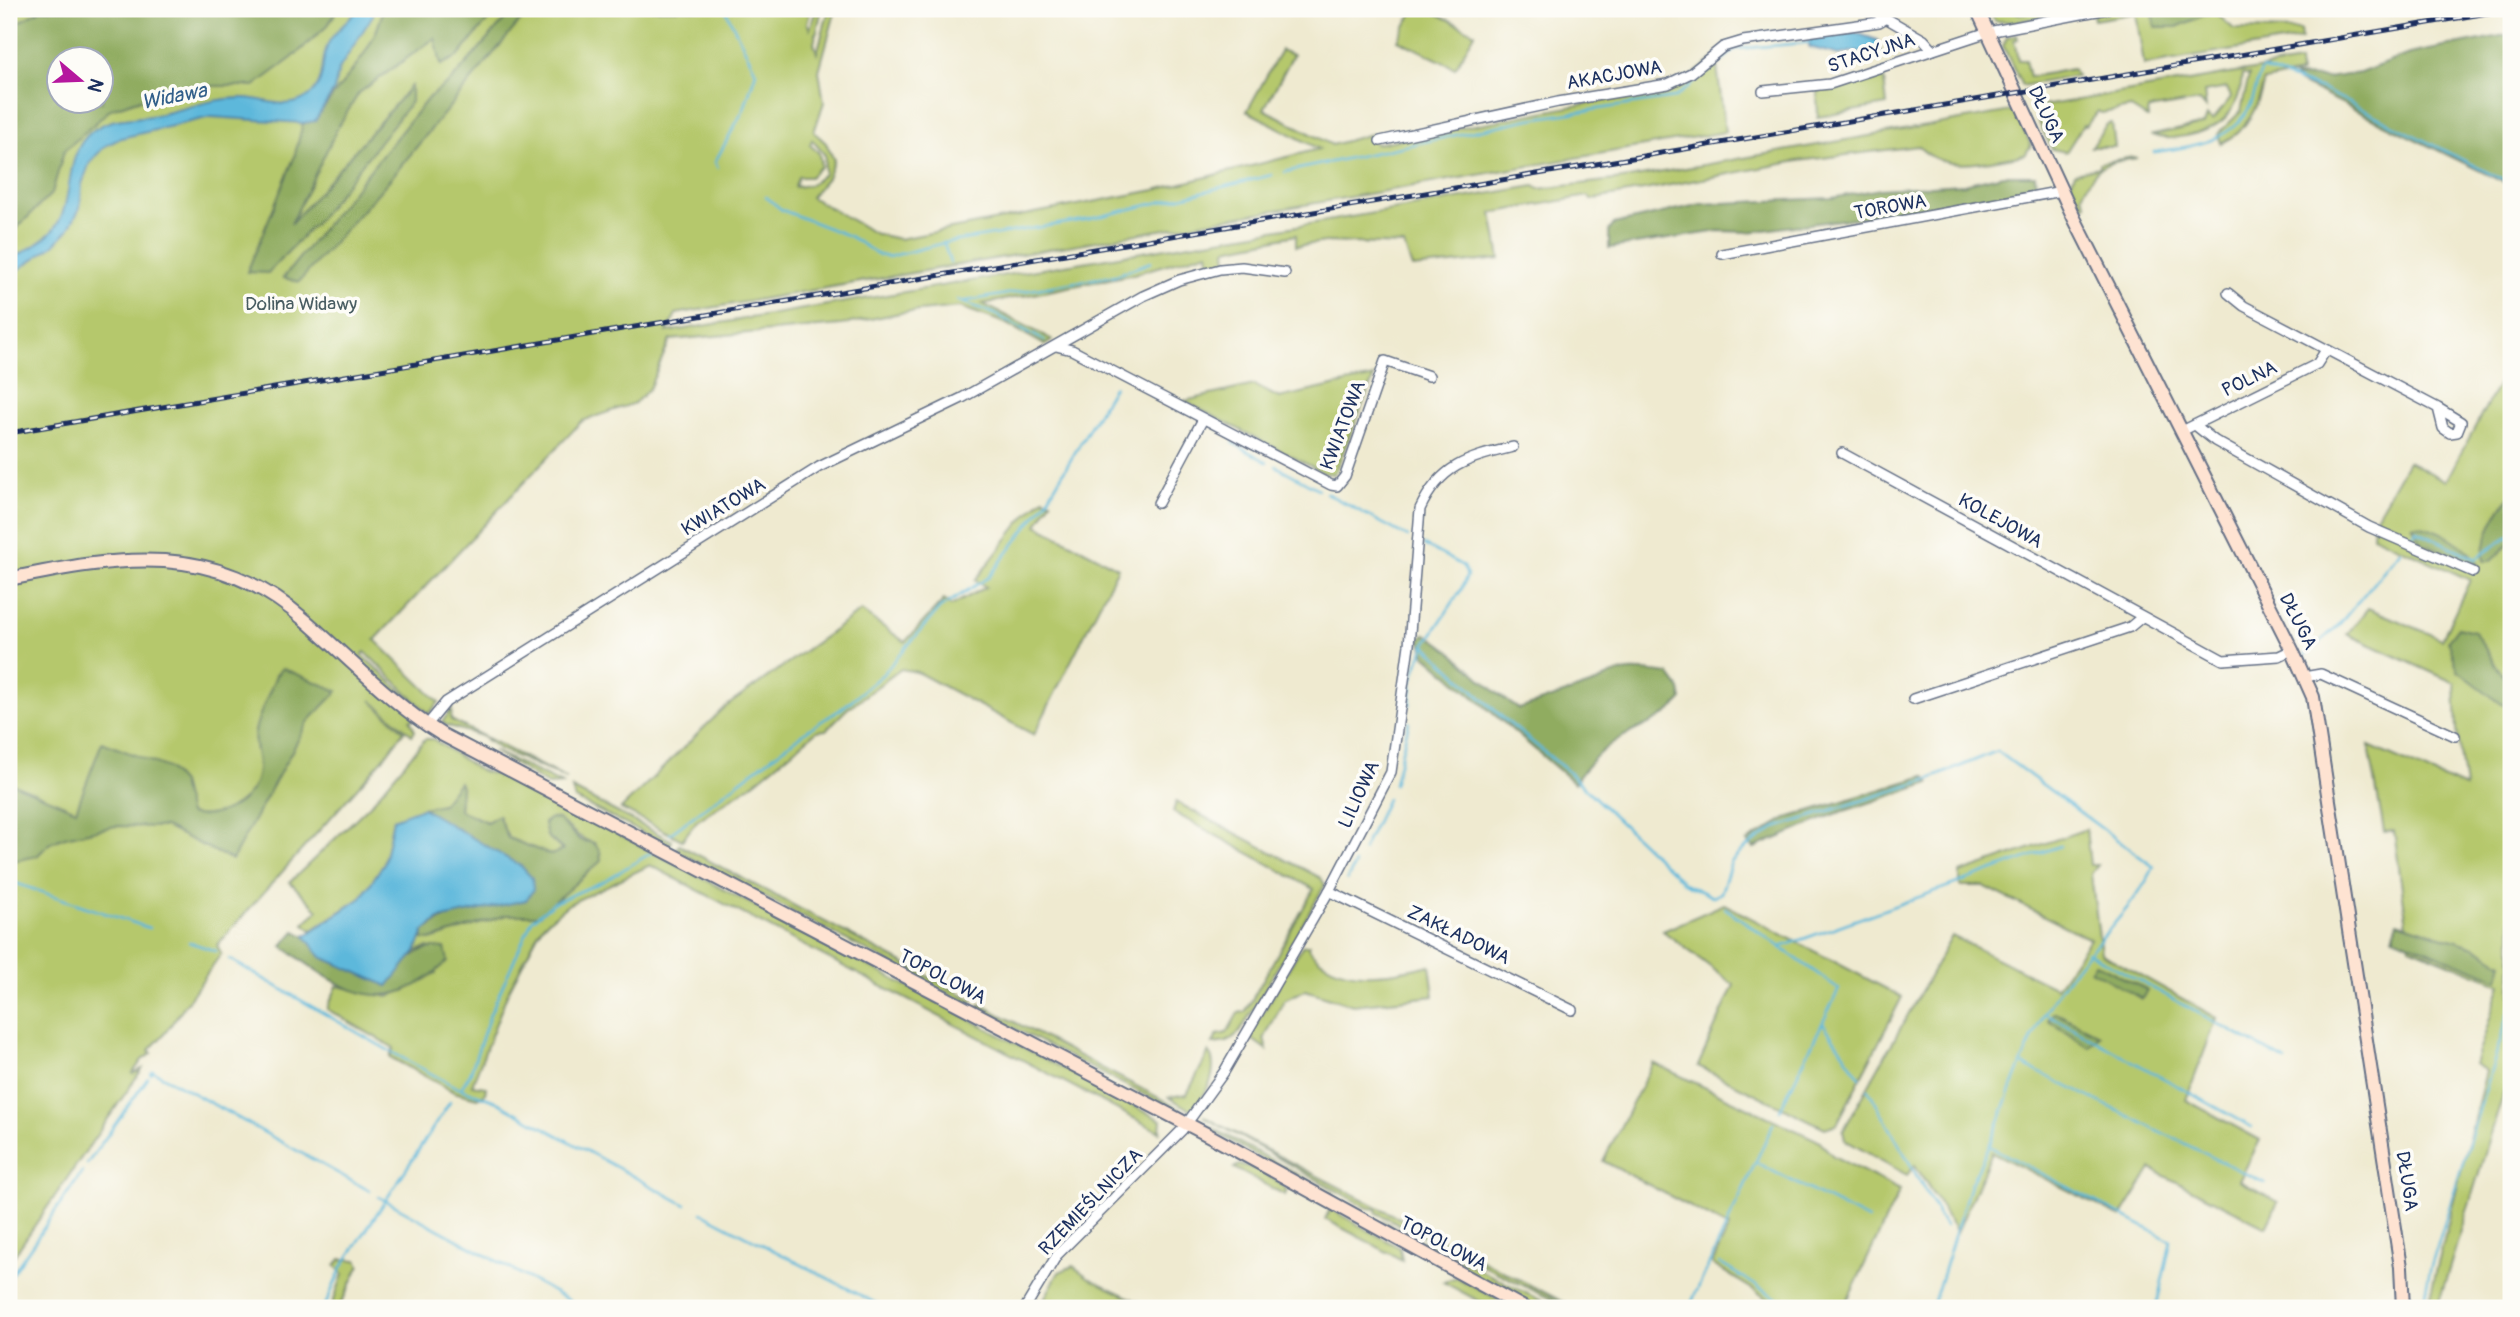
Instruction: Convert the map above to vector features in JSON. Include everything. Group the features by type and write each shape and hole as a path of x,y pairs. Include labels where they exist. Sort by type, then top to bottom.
{"main road":[{"name":"DŁUGA","path":"1977,9 2062,191 2304,677 2319,731 2401,1266 2403,1308"},
{"name":"TOPOLOWA","path":"9,579 67,567 152,559 225,571 270,593 427,725 1186,1124 1524,1308"}],"street":[{"path":"1870,9 1924,40 1933,50"},
{"name":"STACYJNA","path":"1763,91 1830,84 1988,32 2107,9"},
{"name":"AKACJOWA","path":"1380,141 1569,100 1668,84 1691,73 1723,47 1742,41 1879,22 1886,18"},
{"name":"TOROWA","path":"1723,254 2062,191"},
{"name":"KWIATOWA","path":"427,725 446,702 819,467 920,419 1143,296 1198,274 1242,267 1285,273"},
{"path":"2228,293 2244,306 2438,408"},
{"name":"KWIATOWA","path":"1056,346 1072,350 1313,477 1337,486 1345,476 1385,361 1429,376"},
{"name":"POLNA","path":"2182,431 2317,365 2326,350"},
{"path":"1158,503 1203,419"},
{"path":"2195,425 2215,441 2369,527 2473,572"},
{"name":"LILIOWA","path":"1186,1124 1224,1072 1329,891 1391,772 1405,686 1420,509 1428,493 1456,465 1467,458 1513,447"},
{"name":"KOLEJOWA","path":"1842,453 2224,660 2278,656 2292,650"},
{"path":"1913,699 2130,627 2142,617"},
{"path":"2304,677 2321,674 2455,736"},
{"name":"ZAKŁADOWA","path":"1329,891 1572,1010"},
{"name":"RZEMIEŚLNICZA","path":"1025,1308 1057,1255 1186,1124"}],"green space":[{"name":"Dolina Widawy","path":"9,9 811,9 807,23 810,29 816,9 822,9 814,43 817,53 829,9 836,9 819,71 824,102 814,132 826,143 834,160 827,178 811,197 876,234 899,239 1155,190 1319,149 1247,111 1281,50 1293,55 1264,109 1332,145 1371,134 1375,144 1679,86 1716,57 1725,132 676,314 667,332 1534,186 1539,189 1623,179 2012,111 2013,106 2031,145 2025,155 1968,164 1955,163 1942,161 1918,146 1798,161 1591,200 1588,196 1492,213 1500,259 1412,268 1404,245 1326,242 1296,246 1296,235 1226,249 1227,264 1210,266 1208,252 1134,274 983,304 1053,340 1045,345 1005,323 960,307 900,313 841,325 670,340 649,389 635,403 582,421 375,640 439,702 429,714 365,652 362,655 411,700 423,716 410,720 415,731 412,735 371,700 404,731 383,759 217,945 221,954 165,1033 149,1050 152,1053 142,1060 132,1074 142,1069 9,1263","holes":["812,140 825,155 824,174 810,185 795,187 798,177 810,177 821,166 819,153 810,145"]},
{"path":"42,9 338,9 328,25 292,58 254,86 180,86 116,107 116,46 46,46 46,116 103,116 64,151 52,193 9,236 9,28"},
{"path":"383,9 497,9 459,56 441,65 435,38 359,93 338,127 291,224 411,86 411,102 317,221 268,273 247,272 294,158 303,123 315,120 355,68 372,40"},
{"path":"514,9 530,9 391,178 299,282 283,278 428,98 452,80"},
{"path":"1414,9 1428,9 1475,33 1455,68 1398,40"},
{"path":"1986,9 2010,9 2020,14 2046,9 2091,9 2013,22 1995,21"},
{"path":"2124,9 2168,9 2153,13 2177,27 2213,11 2234,29 2300,30 2301,39 2144,65 2136,13 2094,20 2093,14"},
{"path":"2168,9 2206,9 2211,12 2177,27 2155,27 2153,13"},
{"path":"2017,34 2018,39 2014,40 2018,60 2025,60 2029,77 2073,69 2076,76 2022,86 2003,46 2007,37"},
{"path":"2511,34 2511,186 2300,83 2294,77 2327,78 2360,73 2409,54"},
{"path":"2299,62 2300,74 2264,81 2250,118 2238,132 2221,143 2218,134 2241,111 2249,75 2242,75 2237,99 2226,117 2208,129 2185,136 2165,138 2153,135 2204,124 2207,116 2213,120 2231,97 2227,88 2204,92 2206,108 2200,101 2154,108 2148,110 2149,118 2131,108 2101,113 2098,111 2086,126 2083,125 2066,152 2052,149 2037,118 2045,117 2043,106"},
{"path":"1883,72 1887,105 1818,117 1817,91"},
{"path":"2112,123 2115,147 2091,147 2106,125"},
{"path":"2137,158 2109,164 2096,171 2082,196 2086,204 2080,207 2070,184 2075,173 2099,167 2099,163"},
{"path":"2003,175 2035,175 2036,189 1958,205 1748,232 1719,231 1609,248 1609,231 1614,224 1701,204 1832,198 1880,189 1964,184"},
{"path":"2511,360 2511,1081 2507,1082 2437,1308 2427,1308 2486,1071 2475,1064 2501,984 2410,947 2394,831 2384,832 2369,746 2465,788 2457,731 2455,683 2347,634 2368,608 2442,639 2470,580 2372,535 2373,522 2408,461 2446,481"},
{"path":"1374,377 1334,474 1324,473 1184,401 1254,385 1279,398"},
{"path":"2511,495 2511,542 2491,561 2484,561 2485,545 2491,526"},
{"path":"1044,498 1051,501 1037,525 1118,568 1034,735 917,672 901,669 847,709 826,730 817,731 755,782 697,821 682,840 621,809 724,708 861,611 905,642 944,600 951,606 986,587 975,580"},
{"path":"2412,525 2431,529 2450,538 2468,551 2479,566 2422,543"},
{"path":"2458,627 2474,631 2511,688 2511,704 2503,705 2458,671 2448,640"},
{"path":"1426,634 1519,709 1599,682 1606,677 1632,671 1669,674 1680,689 1682,700 1659,719 1604,749 1574,783 1425,655 1420,639"},
{"path":"282,668 338,691 308,722 232,860 165,827 116,826 65,837 50,843 37,856 9,862 9,782 76,810 102,742 168,768 181,783 189,814 211,815 223,812 243,800 256,781 258,764 254,741 259,717 276,675"},
{"path":"452,708 451,720 567,779 499,749 481,736 446,725 442,722"},
{"path":"425,739 433,739 479,770 518,781 1161,1120 1160,1132 650,865 569,904 542,926 508,992 472,1085 486,1087 485,1094 477,1098 454,1092 390,1057 394,1048 327,1009 337,986 389,997 436,973 428,947 416,951 424,931 430,940 506,915 539,915 565,890 594,843 552,818 544,823 547,836 563,851 551,855 508,838 498,816 487,822 459,810 461,788 442,804 393,819 384,863 361,898 312,930 304,924 318,910 290,882 370,805"},
{"path":"493,751 562,784 548,785"},
{"path":"1925,776 1930,783 1835,814 1754,848 1747,842 1787,818"},
{"path":"459,782 459,810 487,822 498,815 508,838 551,855 563,850 547,836 544,823 551,818 558,819 580,840 594,843 600,851 601,861 539,915 506,915 430,940 422,939 424,931 451,914 526,900 522,867 422,808 442,804"},
{"path":"572,789 672,841 669,846 575,799"},
{"path":"1176,802 1321,878 1325,885 1240,1032 1227,1042 1213,1044 1217,1035 1227,1033 1238,1013 1245,1012 1314,889 1173,812"},
{"path":"2086,829 2090,865 2098,865 2091,874 2101,953 2217,1018 2186,1100 2260,1140 2239,1181 2278,1202 2266,1227 2151,1169 2121,1217 1992,1152 1957,1232 1915,1165 1907,1175 1845,1140 1843,1131 1952,936 2056,988 2090,939 1984,886 1960,886 1960,873"},
{"path":"679,845 973,1000 970,1005 676,850"},
{"path":"1724,904 1902,997 1837,1124 1825,1128 1698,1066 1734,985 1663,931"},
{"path":"2398,922 2475,947 2503,963 2498,979 2393,937"},
{"path":"295,931 305,936 321,957 388,986 411,957 425,949 445,948 448,961 425,980 403,991 383,995 363,993 325,976 282,946"},
{"path":"1309,945 1308,948 1320,960 1349,972 1381,974 1430,965 1434,996 1353,1005 1305,990 1284,1000 1264,1039 1267,1050 1249,1037 1302,946"},
{"path":"2095,963 2147,990 2142,999 2090,970"},
{"path":"980,1004 1184,1112 1175,1111 1027,1035 978,1008"},
{"path":"2054,1012 2100,1035 2089,1047 2048,1020"},
{"path":"1209,1052 1213,1067 1210,1083 1190,1110 1169,1097 1187,1094"},
{"path":"1653,1063 1819,1141 1833,1156 1900,1190 1844,1308 1783,1308 1712,1264 1729,1227 1603,1161"},
{"path":"1203,1116 1575,1308 1569,1308 1377,1213 1376,1209 1368,1208"},
{"path":"1207,1125 1332,1193 1330,1198 1211,1130"},
{"path":"1239,1165 1258,1170 1271,1178 1287,1190 1285,1195 1234,1168"},
{"path":"1330,1209 1400,1248 1402,1260 1325,1219"},
{"path":"1382,1221 1556,1308 1535,1308 1410,1241"},
{"path":"341,1259 357,1260 360,1265 339,1308 331,1308 343,1274 335,1265"},
{"path":"1073,1266 1092,1280 1151,1308 1039,1308 1059,1272"},
{"path":"1456,1277 1515,1308 1492,1308 1443,1282"}],"water":[{"path":"359,9 374,9 373,15 339,69 334,90 315,121 303,123 211,117 121,138 105,146 90,162 82,184 80,208 68,230 54,245 9,276 9,260 43,239 60,219 76,154 91,132 114,120 156,115 222,99 245,98 284,104 299,101 318,85 330,40"},
{"path":"1853,32 1877,40 1881,53 1875,58 1854,51 1839,55 1809,47 1811,36"},
{"path":"422,808 522,867 532,878 533,890 526,900 439,919 424,931 416,951 388,986 321,957 305,936 361,898 384,863 393,819"}],"waterway":[{"path":"718,168 715,162 744,109 756,72 725,9"},
{"path":"1285,172 1530,119 1674,98 1736,49 1814,42"},
{"path":"2154,152 2195,145 2232,128 2250,106 2262,69 2324,90 2511,184"},
{"path":"766,197 782,210 849,236 879,255 888,257 944,243 1090,219 1272,175"},
{"path":"944,243 950,263"},
{"path":"961,302 1116,275 1151,262"},
{"path":"957,300 995,314 1045,341"},
{"path":"670,834 809,729 841,709 883,674 940,608 989,577 1046,502 1114,386"},
{"path":"1233,443 1267,462"},
{"path":"1276,466 1318,489"},
{"path":"1326,493 1408,537"},
{"path":"2411,538 2416,530 2476,559 2511,534"},
{"path":"1424,545 1463,566 1467,575 1461,590 1425,645 1503,718 1565,769 1684,883 1713,897 1721,893 1731,862 1746,847 1775,828 1930,779 1997,751 2154,867 2131,904 2073,971 2048,1008 2024,1057 1989,1146 2171,1241 2156,1308"},
{"path":"2305,655 2337,627 2400,551"},
{"path":"1410,705 1412,680 1425,645"},
{"path":"1394,784 1409,722"},
{"path":"1363,850 1387,799"},
{"path":"1781,947 2060,846"},
{"path":"461,1088 470,1074 490,1014 532,920 553,903 604,881 651,853"},
{"path":"1347,880 1355,864"},
{"path":"9,881 149,928"},
{"path":"1725,908 1839,989 1780,1110"},
{"path":"189,942 216,951"},
{"path":"2087,952 2286,1061"},
{"path":"229,959 456,1087 495,1101 686,1205"},
{"path":"2422,1308 2430,1270 2511,1006"},
{"path":"2045,1013 2252,1127"},
{"path":"1823,1023 1860,1077"},
{"path":"2024,1065 2265,1183"},
{"path":"151,1074 153,1071 370,1191"},
{"path":"87,1164 148,1078"},
{"path":"1868,1089 1945,1226"},
{"path":"324,1308 342,1267 450,1102"},
{"path":"1689,1308 1773,1124"},
{"path":"1932,1308 1970,1185 1989,1146"},
{"path":"1757,1163 1868,1220"},
{"path":"9,1279 82,1172"},
{"path":"379,1197 583,1308"},
{"path":"702,1213 885,1308"},
{"path":"1719,1263 1793,1308"}],"railway":[{"path":"9,433 2511,9"}],"water label":[{"name":"Widawa","path":"174,96"}]}
